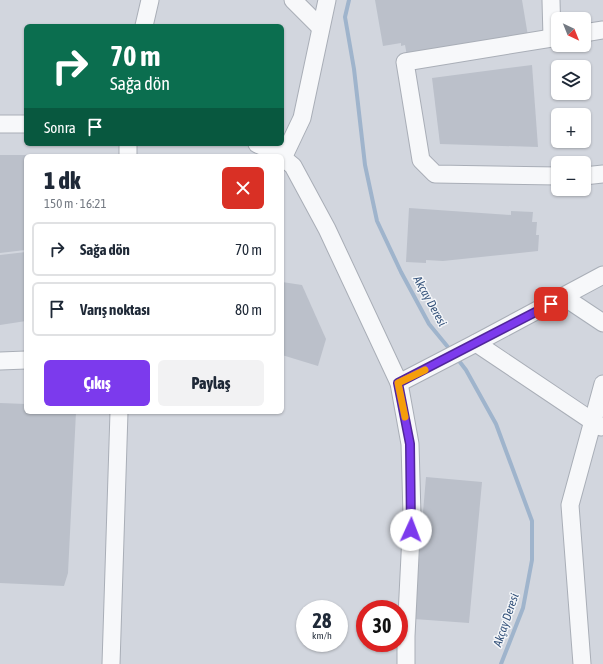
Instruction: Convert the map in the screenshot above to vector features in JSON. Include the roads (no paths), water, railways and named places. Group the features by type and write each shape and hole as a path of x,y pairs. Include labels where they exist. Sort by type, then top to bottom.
{"street":[{"path":"144,24 150,0"},
{"path":"293,0 320,27"},
{"path":"284,154 302,118 320,27 327,0"},
{"path":"551,0 552,12"},
{"path":"591,32 603,30"},
{"path":"551,39 405,62 421,160 435,174 551,176"},
{"path":"0,124 24,124"},
{"path":"262,146 278,154"},
{"path":"284,159 293,166 327,229 398,383 410,444 412,515 406,664"},
{"path":"591,175 603,174"},
{"path":"398,383 564,297 603,275"},
{"path":"564,297 603,323"},
{"path":"469,347 598,425"},
{"path":"0,361 24,360"},
{"path":"582,664 570,505 598,425 603,384"},
{"path":"111,664 120,414"}],"waterway":[{"name":"Akçay Deresi","path":"349,0 345,17 354,69 365,165 377,221 401,272 429,324 452,352"},
{"name":"Akçay Deresi","path":"456,357 466,370 496,424 532,521 532,560 523,608 501,664"}]}
